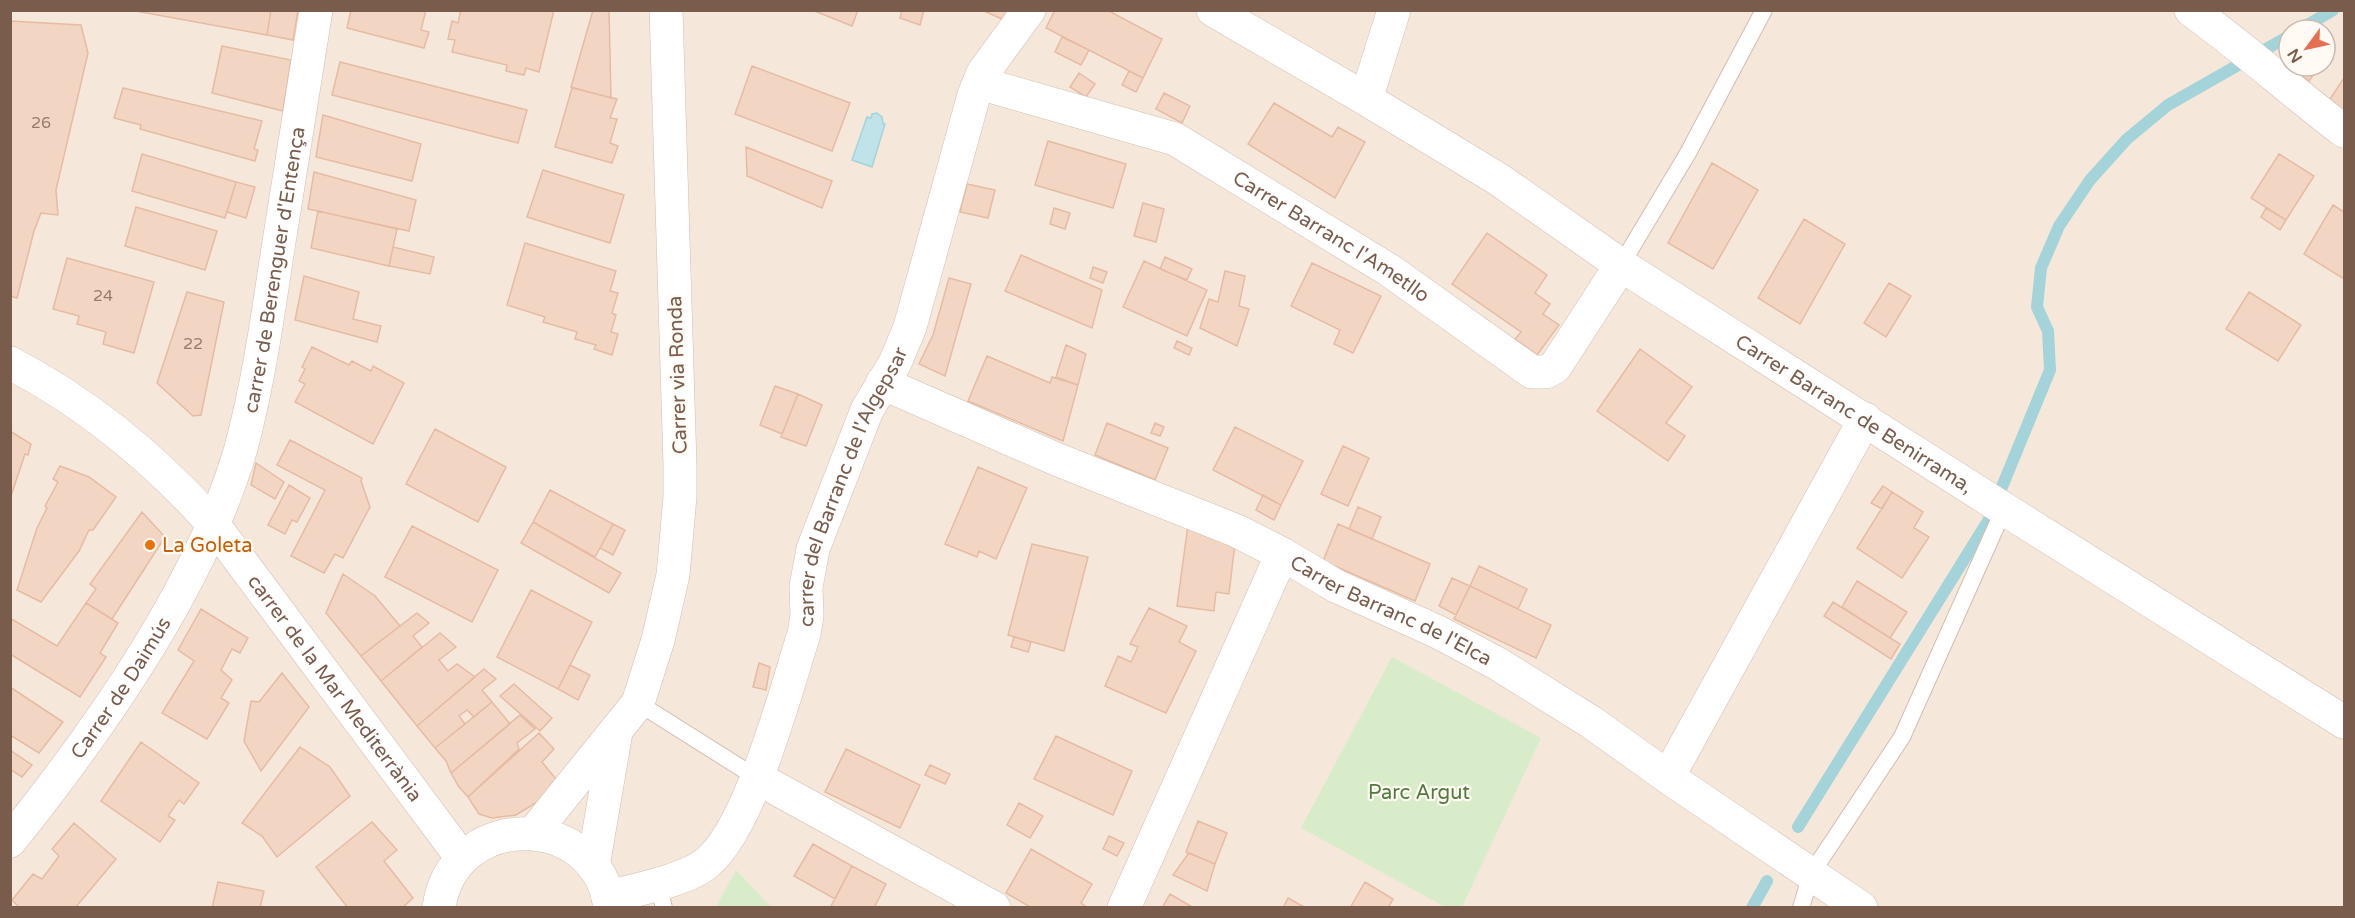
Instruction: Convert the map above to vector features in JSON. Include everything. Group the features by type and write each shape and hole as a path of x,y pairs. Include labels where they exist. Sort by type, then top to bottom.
{"street":[{"name":"carrer de Berenguer d'Entença","path":"213,524 241,447 262,345 316,10"},
{"name":"Carrer via Ronda","path":"593,866 627,715 658,640 673,575 680,497 666,10"},
{"name":"carrer del Barranc de l'Algepsar","path":"610,904 661,895 718,852 729,836 757,778 804,634 807,616 806,588 813,549 867,410 895,363 910,327 983,73 1029,10"},
{"name":"Carrer Barranc de Benirrama,","path":"1214,10 1498,179 1621,265 2344,722"},
{"path":"1366,99 1394,10"},
{"path":"2191,10 2300,99 2344,131"},
{"name":"Carrer Barranc l'Ametllo","path":"979,83 1175,139 1389,270 1532,372 1546,372 1555,367 1621,265"},
{"name":"carrer de la Mar Mediterrània","path":"10,363 58,391 144,453 178,485 213,524 462,858"},
{"name":"Carrer Barranc de l'Elca","path":"882,383 1056,459 1237,531 1336,586 1438,632 1498,664 1590,722 1861,908"},
{"path":"1668,777 1865,419"},
{"name":"Carrer de Daimús","path":"10,841 52,790 128,677 180,592 213,524"},
{"path":"1124,908 1282,554"},
{"name":"Carrer via Ronda","path":"534,832 627,715"},
{"path":"757,778 994,908"},
{"path":"439,908 449,876 462,858 483,842 508,833 534,832 567,843 581,853 593,866 610,904"}],"lane":[{"path":"1621,265 1688,153 1764,10"},
{"path":"1801,908 1811,874 1902,737 2004,509"},
{"path":"627,715 757,778"}],"shaded area":[{"path":"11,11 2344,11 2344,907 11,907"}],"green space":[{"name":"Parc Argut","path":"1392,657 1541,738 1462,907 1445,907 1301,828"},
{"path":"736,870 771,907 716,907"}],"water":[{"path":"877,113 885,124 872,167 852,160 867,117 871,118 872,114"}],"building":[{"path":"130,10 271,10 267,35"},
{"path":"271,10 298,10 293,40 267,35"},
{"path":"351,10 426,10 421,30 429,32 424,48 347,28"},
{"path":"461,10 554,10 539,72 526,68 524,75 506,71 507,65 452,52 455,40 448,39 452,21 458,23"},
{"path":"593,10 609,10 611,98 571,87"},
{"path":"812,10 858,10 852,26"},
{"path":"902,10 924,10 920,25 900,18"},
{"path":"982,10 1010,10 1004,20"},
{"path":"1055,10 1107,10 1162,39 1143,78 1046,28"},
{"path":"10,21 81,25 88,53 56,190 58,215 41,213 34,231 17,298 10,296"},
{"path":"1062,37 1089,50 1081,65 1055,52"},
{"path":"222,46 291,60 283,111 212,93"},
{"path":"340,62 527,110 518,143 332,95"},
{"path":"752,66 850,103 832,151 735,114"},
{"path":"1129,71 1143,78 1136,92 1122,85"},
{"path":"1079,73 1095,84 1086,97 1070,87"},
{"path":"2344,78 2344,118 2326,105"},
{"path":"123,88 262,121 254,149 258,150 255,161 140,129 141,125 114,118"},
{"path":"572,88 617,99 610,118 617,119 610,143 618,146 612,163 555,147"},
{"path":"1164,93 1190,106 1182,123 1156,109"},
{"path":"1274,103 1332,137 1338,127 1365,142 1335,198 1248,144"},
{"path":"323,115 421,144 412,181 316,157"},
{"path":"1048,141 1126,164 1113,208 1035,185"},
{"path":"746,147 832,181 822,208 747,176"},
{"path":"142,154 236,182 225,218 132,191"},
{"path":"2279,154 2314,176 2286,220 2251,198"},
{"path":"1712,163 1758,190 1713,269 1668,243"},
{"path":"543,170 624,195 610,243 527,217"},
{"path":"314,172 416,200 409,231 308,209"},
{"path":"236,182 255,187 246,218 227,212"},
{"path":"967,184 995,190 988,218 960,212"},
{"path":"1143,203 1164,209 1156,242 1134,236"},
{"path":"2333,205 2344,212 2344,279 2304,254"},
{"path":"136,207 217,231 205,270 125,246"},
{"path":"1054,208 1070,213 1065,229 1050,224"},
{"path":"2266,208 2286,220 2280,230 2261,217"},
{"path":"318,211 397,229 389,266 311,248"},
{"path":"1804,219 1845,244 1800,324 1758,298"},
{"path":"1487,233 1547,275 1535,293 1550,304 1543,314 1559,325 1537,355 1515,339 1521,332 1452,284"},
{"path":"525,243 616,271 610,291 618,293 612,313 616,315 611,332 618,334 612,355 594,349 596,345 575,339 577,332 543,322 545,317 507,305"},
{"path":"393,247 434,257 430,274 389,266"},
{"path":"1021,255 1102,290 1092,328 1005,291"},
{"path":"1165,257 1192,269 1187,280 1160,269"},
{"path":"67,258 154,282 134,353 103,344 106,332 77,324 79,316 53,309"},
{"path":"1144,261 1207,290 1187,336 1123,307"},
{"path":"1312,263 1381,296 1353,353 1334,344 1340,330 1291,306"},
{"path":"1093,267 1107,272 1103,283 1090,278"},
{"path":"1225,271 1245,276 1239,306 1249,309 1237,346 1200,328 1209,299 1218,302"},
{"path":"304,276 359,292 353,319 381,326 377,342 295,320"},
{"path":"949,278 971,284 945,376 919,364 933,335"},
{"path":"1889,283 1911,296 1886,337 1864,323"},
{"path":"187,292 224,302 201,415 193,416 157,383"},
{"path":"2249,292 2301,325 2278,361 2226,329"},
{"path":"1177,341 1192,348 1189,355 1174,348"},
{"path":"1066,345 1086,354 1078,385 1056,377"},
{"path":"312,347 349,365 352,361 371,371 373,366 404,383 373,444 295,402 305,384 299,381 305,369 302,367"},
{"path":"1640,349 1692,387 1666,423 1685,436 1668,461 1597,411"},
{"path":"987,356 1050,383 1052,377 1078,385 1063,441 968,401"},
{"path":"775,386 798,394 782,434 760,425"},
{"path":"798,394 822,405 806,446 781,437"},
{"path":"1107,423 1168,448 1155,480 1095,455"},
{"path":"1155,423 1164,427 1160,436 1151,433"},
{"path":"1235,427 1303,461 1281,505 1213,470"},
{"path":"435,429 506,467 478,522 406,484"},
{"path":"10,431 31,444 28,455 25,454 10,499"},
{"path":"290,440 362,478 370,507 343,558 335,554 324,573 291,556 325,490 277,465"},
{"path":"1343,446 1369,458 1348,506 1321,494"},
{"path":"256,463 284,482 275,499 251,485"},
{"path":"60,466 89,477 116,497 93,530 89,530 79,551 41,602 17,590 37,528 47,508 45,506 58,482 53,479"},
{"path":"978,467 1027,488 996,559 979,551 977,557 945,544"},
{"path":"289,485 310,498 297,522 292,520 285,534 268,525"},
{"path":"1883,486 1892,492 1882,509 1871,503"},
{"path":"550,490 613,524 595,557 533,522"},
{"path":"1892,492 1923,512 1914,528 1929,537 1902,578 1857,548"},
{"path":"1263,495 1281,505 1274,520 1256,510"},
{"path":"1358,507 1381,517 1372,539 1349,529"},
{"path":"142,512 165,537 112,619 86,603 96,589 90,584"},
{"path":"533,522 621,573 609,593 521,543"},
{"path":"613,524 625,530 613,555 600,548"},
{"path":"1338,524 1430,564 1415,601 1323,561"},
{"path":"1188,525 1235,543 1229,594 1216,592 1214,611 1177,606"},
{"path":"412,526 498,570 472,622 385,577"},
{"path":"1032,544 1088,557 1064,651 1008,635"},
{"path":"1479,566 1527,589 1518,609 1470,586"},
{"path":"343,574 375,596 400,626 361,656 326,613"},
{"path":"1452,578 1470,586 1456,615 1439,606"},
{"path":"1857,581 1907,612 1890,638 1842,607"},
{"path":"1470,586 1551,625 1536,658 1454,619"},
{"path":"531,590 592,622 558,689 497,657"},
{"path":"1833,602 1900,644 1891,659 1824,616"},
{"path":"86,603 118,623 100,653 106,657 80,697 10,654 10,618 57,646"},
{"path":"1149,608 1187,626 1179,642 1196,651 1166,713 1105,686 1118,656 1131,662 1138,647 1130,644"},
{"path":"201,609 248,638 240,653 232,649 221,670 232,680 221,698 229,703 207,739 162,713 194,661 178,650"},
{"path":"417,613 429,623 413,636 422,647 381,681 361,656"},
{"path":"440,633 456,647 439,660 448,671 457,664 475,677 417,726 381,681"},
{"path":"1014,637 1031,642 1028,652 1011,647"},
{"path":"759,663 770,667 766,690 753,687"},
{"path":"570,665 590,675 578,700 558,689"},
{"path":"484,669 496,679 482,690 492,702 474,717 467,710 459,716 465,724 435,748 417,726"},
{"path":"282,673 309,707 261,771 244,741 251,701 259,702"},
{"path":"514,684 552,718 540,731 500,696"},
{"path":"10,687 63,722 39,753 10,735"},
{"path":"492,702 510,724 451,773 446,761 435,748"},
{"path":"520,715 535,729 517,743 519,749 468,797 451,773"},
{"path":"539,733 554,749 542,762 556,779 539,801 516,815 492,818 479,814 468,797"},
{"path":"1056,736 1132,771 1113,815 1034,779"},
{"path":"141,742 199,783 184,804 179,800 168,816 175,820 160,842 101,801"},
{"path":"300,747 330,767 350,796 277,857 262,836 242,823"},
{"path":"846,749 920,785 900,828 825,792"},
{"path":"10,750 32,765 22,777 10,769"},
{"path":"930,765 950,774 945,784 925,775"},
{"path":"1019,803 1043,816 1030,838 1007,825"},
{"path":"1198,821 1227,833 1215,864 1186,852"},
{"path":"372,822 397,850 384,861 413,898 402,908 348,908 316,867"},
{"path":"74,823 116,859 75,908 20,908 12,900 33,874 42,879 59,856 52,849"},
{"path":"1109,836 1124,843 1117,856 1103,849"},
{"path":"813,844 852,866 835,899 794,876"},
{"path":"1031,849 1092,884 1081,903 1088,908 1032,908 1006,893"},
{"path":"1189,853 1215,864 1207,891 1173,875"},
{"path":"852,866 886,884 874,908 830,908"},
{"path":"218,882 264,891 260,908 212,908"},
{"path":"1365,882 1393,899 1388,908 1350,908"},
{"path":"1170,894 1194,908 1162,908"},
{"path":"1288,898 1306,908 1283,908"}],"waterway":[{"path":"2319,18 2333,10"},
{"path":"1798,827 1988,521 2050,370 2048,331 2037,307 2041,268 2059,226 2090,180 2127,139 2168,105 2277,43"},
{"path":"1752,908 1767,881"}],"place":[{"name":"La Goleta","path":"150,545"}]}
